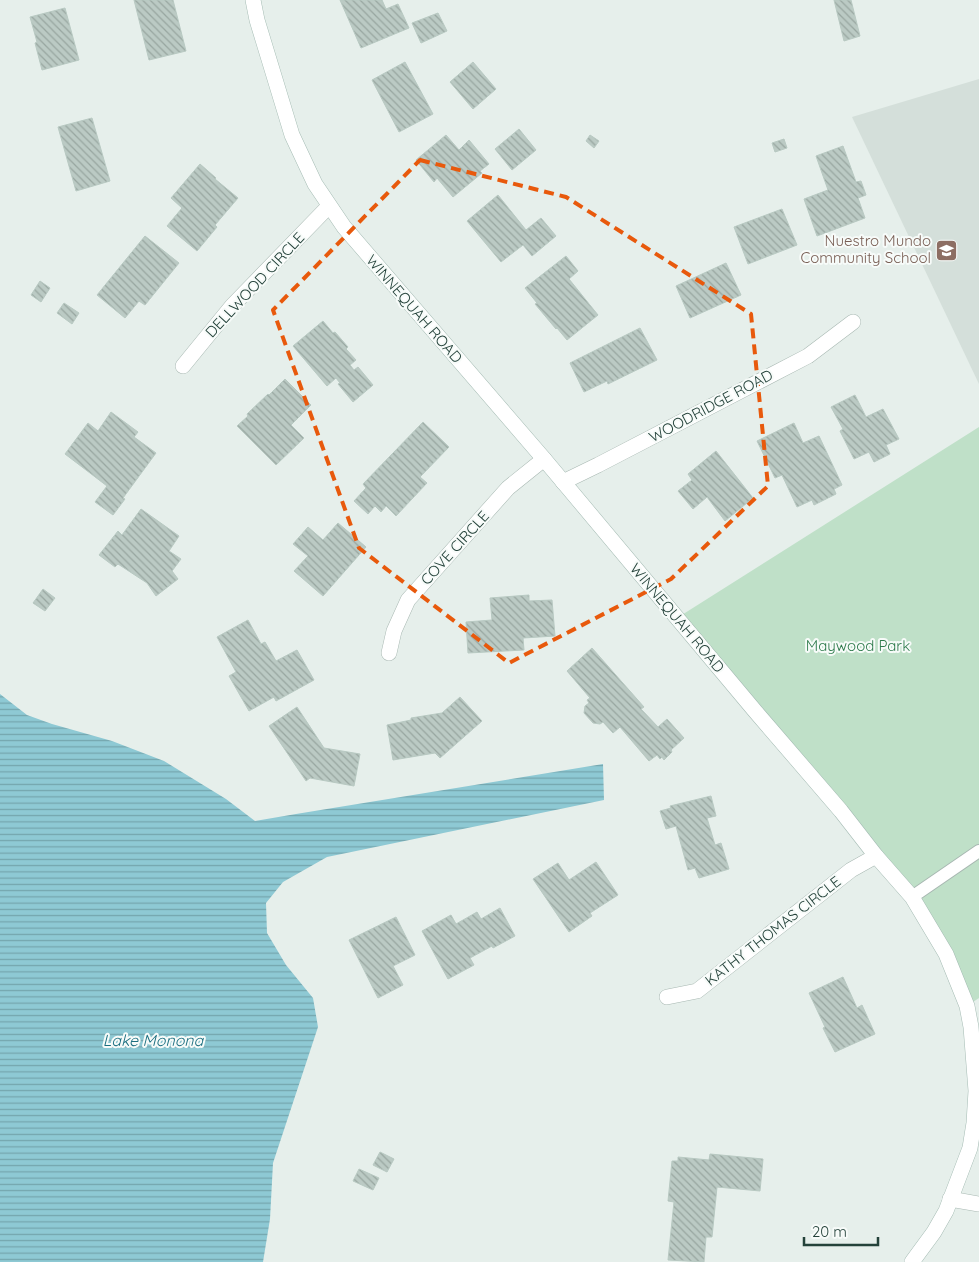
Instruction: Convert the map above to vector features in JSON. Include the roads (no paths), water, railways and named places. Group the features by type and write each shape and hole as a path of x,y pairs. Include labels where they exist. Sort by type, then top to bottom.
{"street":[{"name":"WINNEQUAH ROAD","path":"253,0 257,20 292,135 315,184 344,227 544,459 841,811 876,856 912,897 946,954 967,1006 971,1028 976,1091 974,1123 970,1148 946,1211 934,1232 912,1262"},
{"name":"DELLWOOD CIRCLE","path":"183,366 232,306 329,206"},
{"name":"WOODRIDGE ROAD","path":"563,482 808,356 853,322"},
{"name":"COVE CIRCLE","path":"388,653 394,631 408,600 508,488 544,459"},
{"name":"KATHY THOMAS CIRCLE","path":"667,997 697,991 851,870 876,856"},
{"path":"950,1199 979,1204"}],"lane":[{"path":"912,897 979,851"}],"water":[{"name":"Lake Monona","path":"0,694 27,715 112,741 164,761 226,799 255,821 603,764 604,800 327,857 283,882 266,903 267,933 286,965 313,998 318,1027 273,1163 270,1219 263,1262 0,1262"}],"place":[{"name":"Nuestro Mundo Community School","path":"947,250"}],"park label":[{"name":"Maywood Park","path":"858,646"}]}
